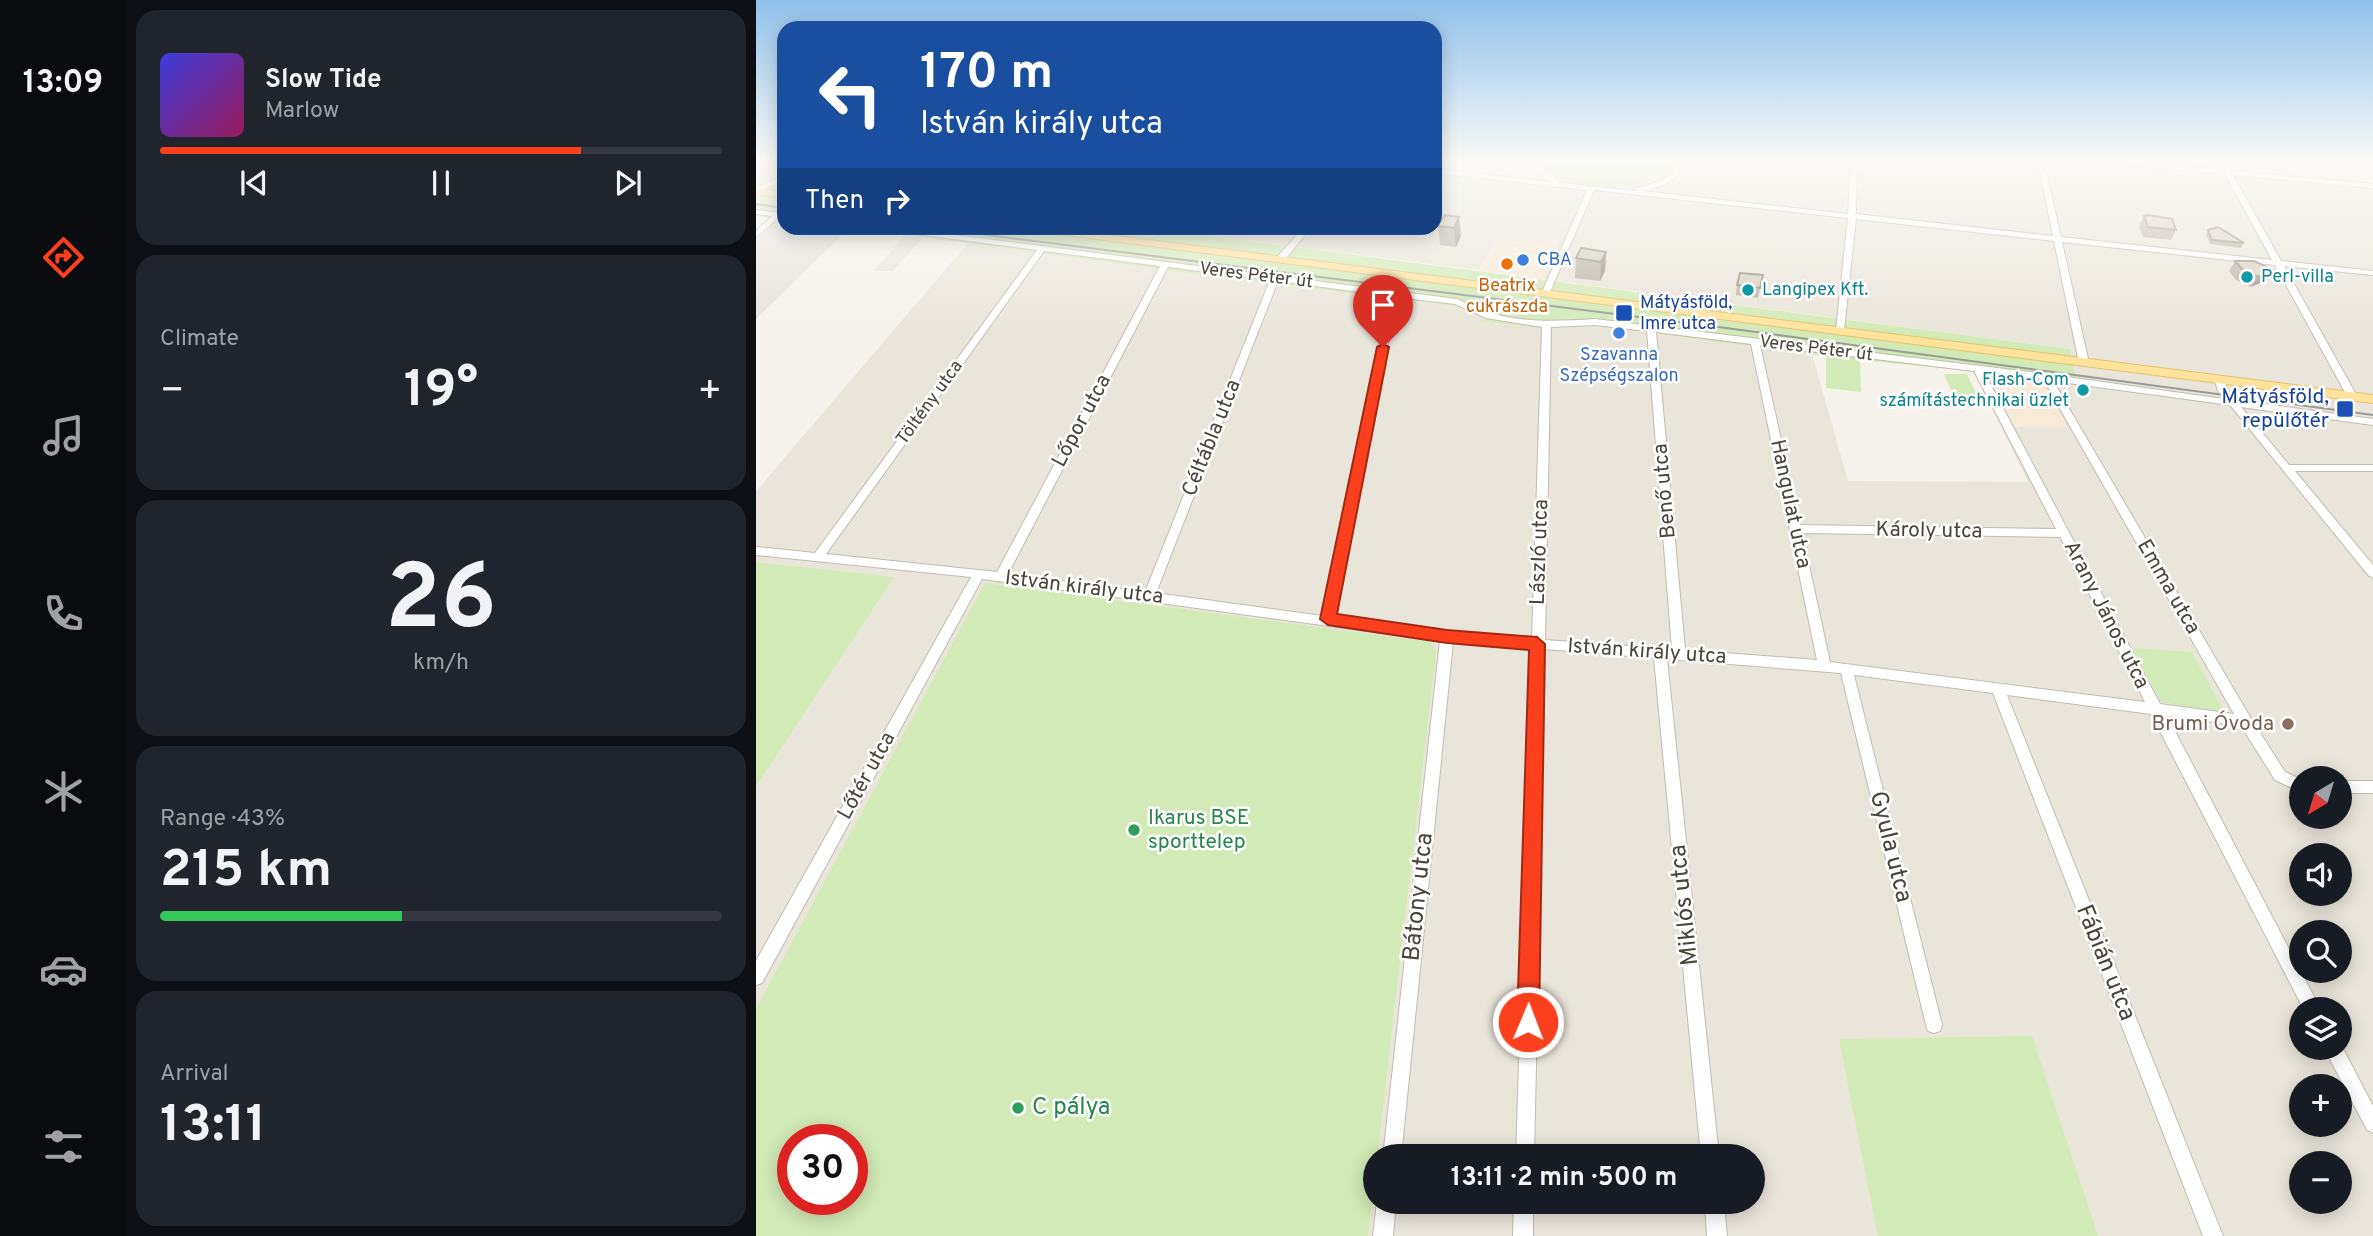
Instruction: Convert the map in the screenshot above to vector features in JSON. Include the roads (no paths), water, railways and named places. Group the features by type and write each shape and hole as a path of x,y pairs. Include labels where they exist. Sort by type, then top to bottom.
{"main road":[{"name":"Veres Péter út","path":"1095,235 2373,399"}],"street":[{"path":"756,235 775,220"},
{"path":"1546,292 1577,220"},
{"path":"1840,330 1852,220"},
{"path":"1869,220 2373,273"},
{"path":"2052,220 2084,363"},
{"path":"2252,220 2352,396"},
{"name":"Veres Péter út","path":"941,235 1457,302 1489,316 1547,325 1595,322 2046,377 2373,422"},
{"path":"1282,257 1301,235"},
{"name":"Töltény utca","path":"818,557 1042,248"},
{"name":"Lőpor utca","path":"1000,577 1165,265"},
{"name":"Céltábla utca","path":"1149,596 1275,279"},
{"path":"1328,619 1394,293"},
{"name":"László utca","path":"1525,1144 1547,325"},
{"name":"Benő utca","path":"1651,329 1679,653"},
{"name":"Hangulat utca","path":"1755,342 1825,666"},
{"name":"Arany János utca","path":"1978,369 2306,997"},
{"name":"Emma utca","path":"2046,377 2245,721 2280,776 2289,780"},
{"path":"2219,379 2223,391 2368,561 2373,573"},
{"path":"2287,468 2373,468"},
{"name":"Károly utca","path":"1795,529 2063,533"},
{"name":"István király utca","path":"756,551 979,574 1447,637 1825,666 2245,721"},
{"name":"Lőtér utca","path":"756,977 979,574"},
{"name":"Bátony utca","path":"1393,1144 1447,637"},
{"name":"Miklós utca","path":"1660,652 1709,1144"},
{"name":"Gyula utca","path":"1846,670 1934,1025"},
{"name":"Fábián utca","path":"1998,689 2213,1236"},
{"path":"2352,787 2372,788"},
{"path":"2339,1060 2373,1124"},
{"path":"1384,1236 1386,1214"},
{"path":"1523,1236 1524,1214"},
{"path":"1715,1214 1717,1236"}],"tram line":[{"path":"987,235 1726,328 2373,415"}],"place":[{"name":"CBA","path":"1523,260"},
{"name":"Beatrix cukrászda","path":"1507,264"},
{"name":"Perl-villa","path":"2247,277"},
{"name":"Langipex Kft.","path":"1748,290"},
{"name":"Mátyásföld, Imre utca","path":"1624,313"},
{"name":"Szavanna Szépségszalon","path":"1619,333"},
{"name":"Flash-Com számítástechnikai üzlet","path":"2083,390"},
{"name":"Mátyásföld, repülőtér","path":"2345,409"},
{"name":"Brumi Óvoda","path":"2288,724"},
{"name":"Ikarus BSE sporttelep","path":"1134,830"},
{"name":"C pálya","path":"1018,1108"}]}
